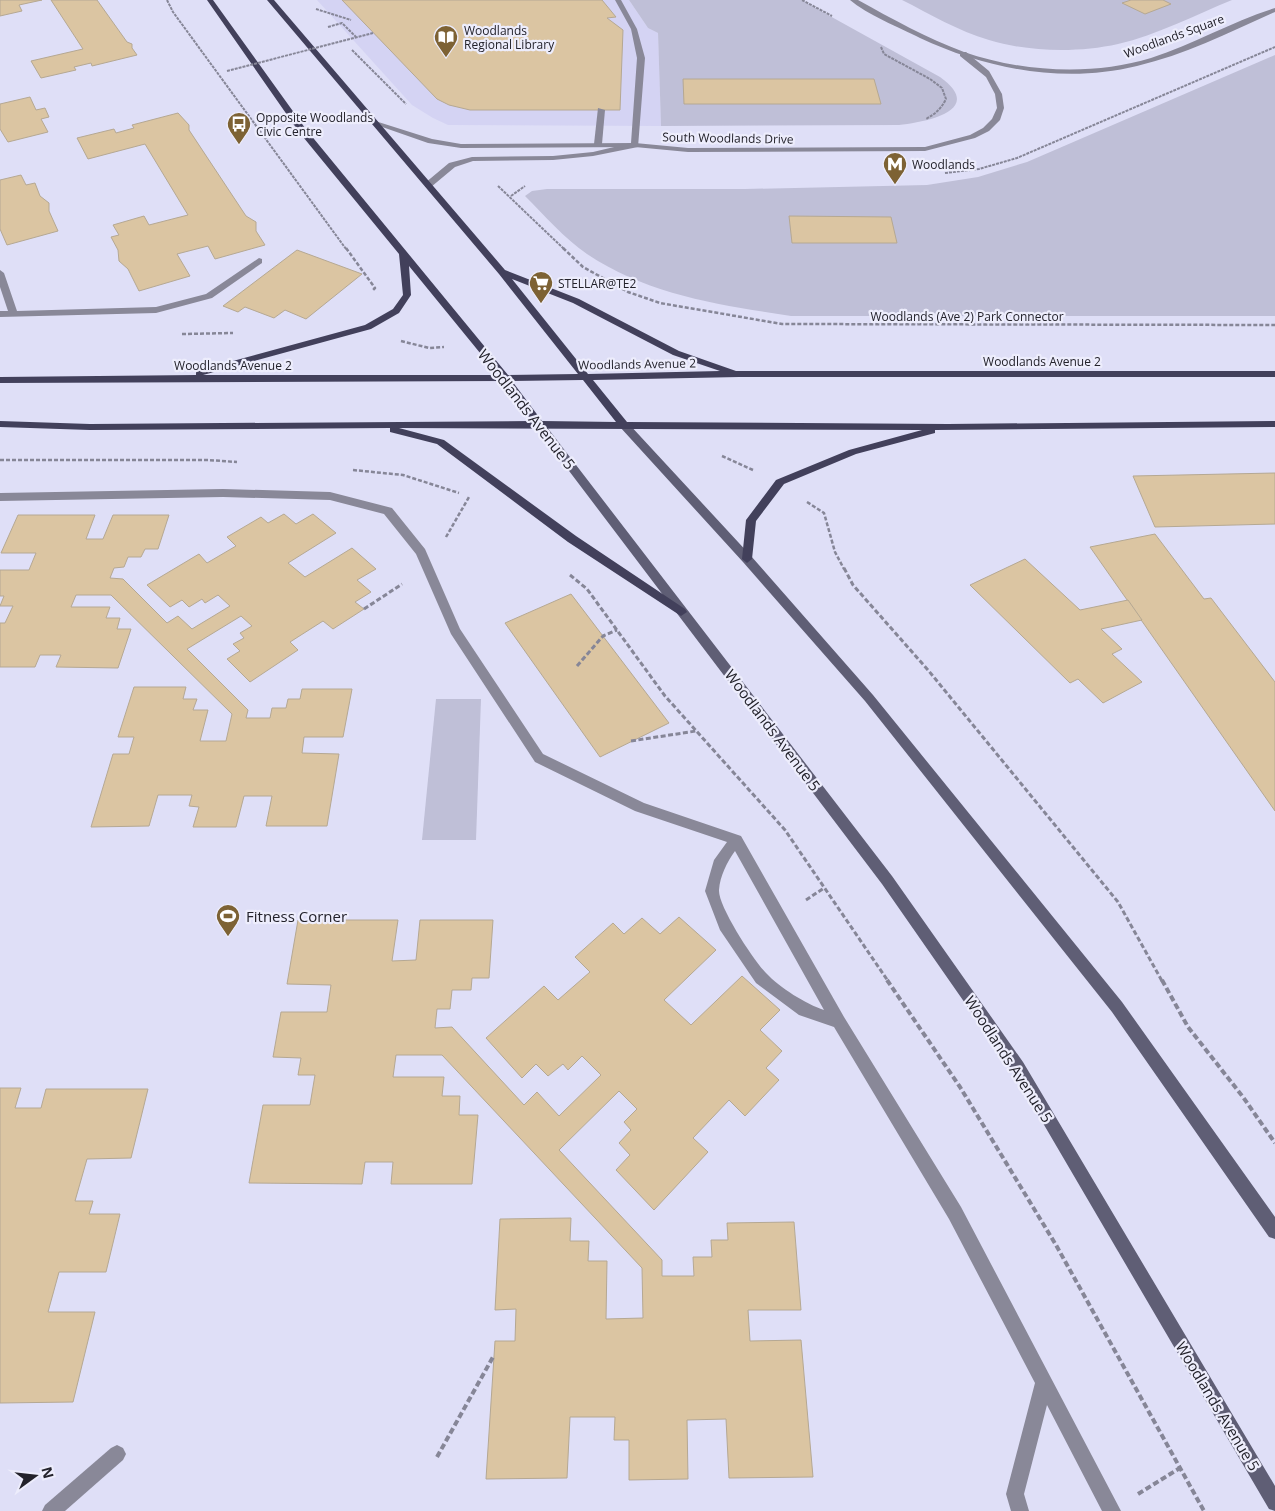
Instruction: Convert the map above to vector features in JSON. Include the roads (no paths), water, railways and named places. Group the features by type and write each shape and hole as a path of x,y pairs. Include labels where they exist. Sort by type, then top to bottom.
{"main road":[{"name":"Woodlands Avenue 5","path":"210,0 302,130 505,378 887,880 1018,1067 1275,1503"},
{"path":"270,0 372,122 502,272 624,425 747,559 869,698 1117,1007 1275,1231"},
{"path":"185,378 368,327 396,311 407,295 403,252"},
{"path":"502,272 576,302 676,353 739,374"},
{"name":"Woodlands Avenue 2","path":"0,380 585,378 739,374 1275,374"},
{"path":"0,424 90,427 539,424 948,427 1275,424"},
{"path":"379,426 440,442 572,540 682,612"},
{"path":"747,559 751,520 780,482 853,452 948,427"}],"street":[{"path":"428,185 452,165 472,159 573,156 635,145 641,58 634,29 618,0"},
{"name":"Woodlands Square","path":"853,0 907,29 963,54 1000,63 1062,70 1110,69 1138,64 1275,10"},
{"name":"South Woodlands Drive","path":"372,122 431,141 461,146 598,144 688,150 925,149 951,145 978,136 995,122 1002,108 1000,94 988,75 963,54"},
{"path":"598,144 601,110"},
{"path":"0,314 156,310 209,296 259,261"},
{"path":"0,273 13,314"},
{"path":"0,497 224,493 330,496 388,510 421,552 455,631 539,758 640,807 736,840 839,1022 955,1213 1112,1510"},
{"path":"736,840 721,860 712,891 725,926 761,978 804,1010 839,1022"},
{"path":"1020,1511 1015,1494 1044,1382"},
{"path":"51,1511 117,1454"}],"place":[{"name":"Woodlands Regional Library","path":"446,58"},
{"name":"Opposite Woodlands Civic Centre","path":"239,145"},
{"name":"Woodlands","path":"895,185"},
{"name":"STELLAR@TE2","path":"541,304"},
{"name":"Fitness Corner","path":"228,937"}]}
